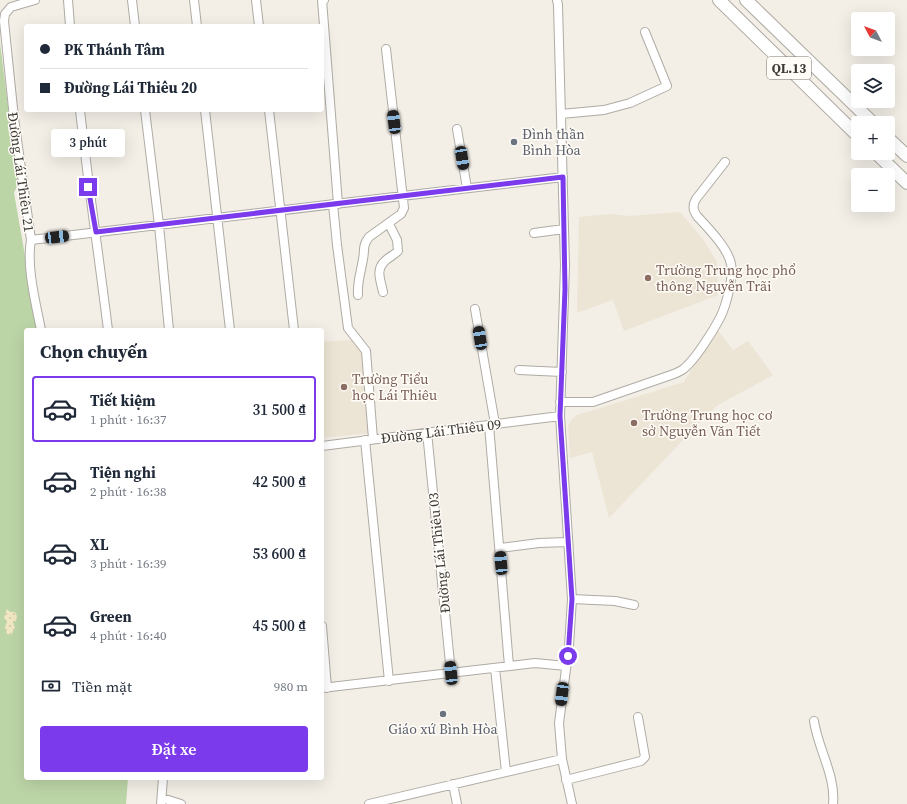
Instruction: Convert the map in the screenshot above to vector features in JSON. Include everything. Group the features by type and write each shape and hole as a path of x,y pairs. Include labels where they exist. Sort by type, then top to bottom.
{"highway":[{"name":"QL.13","path":"720,0 851,129"},
{"name":"QL.13","path":"746,0 865,116"},
{"path":"817,95 830,81"},
{"path":"895,145 907,156"},
{"path":"883,160 907,183"}],"street":[{"name":"Đường Lái Thiêu 21","path":"35,0 11,7 5,14 4,30 30,240 29,250 41,328"},
{"path":"68,0 70,24"},
{"path":"132,0 135,24"},
{"path":"194,0 197,24"},
{"path":"256,0 259,24"},
{"path":"323,0 337,245 348,328 366,351 369,440 388,681"},
{"path":"556,0 558,5 565,289 560,416 572,599 569,646 559,723 562,759 572,804"},
{"path":"561,114 604,110 630,103 667,86 645,32"},
{"path":"358,295 358,284 364,257 364,245 369,237 389,224 401,214 404,208 386,48"},
{"path":"80,112 88,187 96,232 108,328"},
{"path":"144,112 159,225 169,328"},
{"path":"206,112 230,328"},
{"path":"269,112 294,328"},
{"path":"457,128 467,188"},
{"path":"560,402 593,402 671,375 682,370 691,362 700,349 720,318 727,298 731,278 731,264 724,249 694,212 693,206 696,199 725,162"},
{"path":"30,240 563,177"},
{"path":"383,292 379,273 380,268 383,262 398,251 397,240 389,224"},
{"path":"534,233 564,229"},
{"path":"475,309 492,424 509,666"},
{"path":"519,370 562,372"},
{"name":"Đường Lái Thiêu 09","path":"324,446 560,416"},
{"name":"Đường Lái Thiêu 03","path":"427,432 451,673"},
{"path":"500,548 539,543 568,542"},
{"path":"572,599 615,601 634,605"},
{"path":"324,667 325,688 535,663 566,666"},
{"path":"495,668 506,772"},
{"path":"566,780 641,761 645,757 638,717"},
{"path":"814,721 820,748 831,778 833,804"},
{"path":"369,804 562,759"},
{"path":"163,780 162,801 181,804"},
{"path":"453,784 457,804"}],"shaded area":[{"name":"Trường Trung học phổ thông Nguyễn Trãi","path":"680,212 703,239 717,262 718,295 624,331 613,300 577,313 579,217 609,214 630,216"},
{"name":"Trường Trung học cơ sở Nguyễn Văn Tiết","path":"717,329 733,350 748,341 773,375 718,405 609,518 592,452 570,458 568,426 572,419 577,415 684,382"},
{"name":"Trường Tiểu học Lái Thiêu","path":"361,339 371,433 324,438 324,342"}],"green space":[{"path":"0,43 18,184 14,193 38,328 24,328 24,780 128,780 126,804 0,804"}],"sand":[{"path":"7,609 10,612 15,612 17,616 16,621 13,622 15,628 11,635 7,634 5,628 7,621 4,618"}],"place":[{"name":"Đình thần Bình Hòa","path":"514,142"},
{"name":"Trường Trung học phổ thông Nguyễn Trãi","path":"648,278"},
{"name":"Trường Tiểu học Lái Thiêu","path":"344,387"},
{"name":"Trường Trung học cơ sở Nguyễn Văn Tiết","path":"634,423"},
{"name":"Giáo xứ Bình Hòa","path":"443,714"}],"route":[{"path":"88,187 96,232 563,177 565,289 560,416 572,599 568,656"}]}
